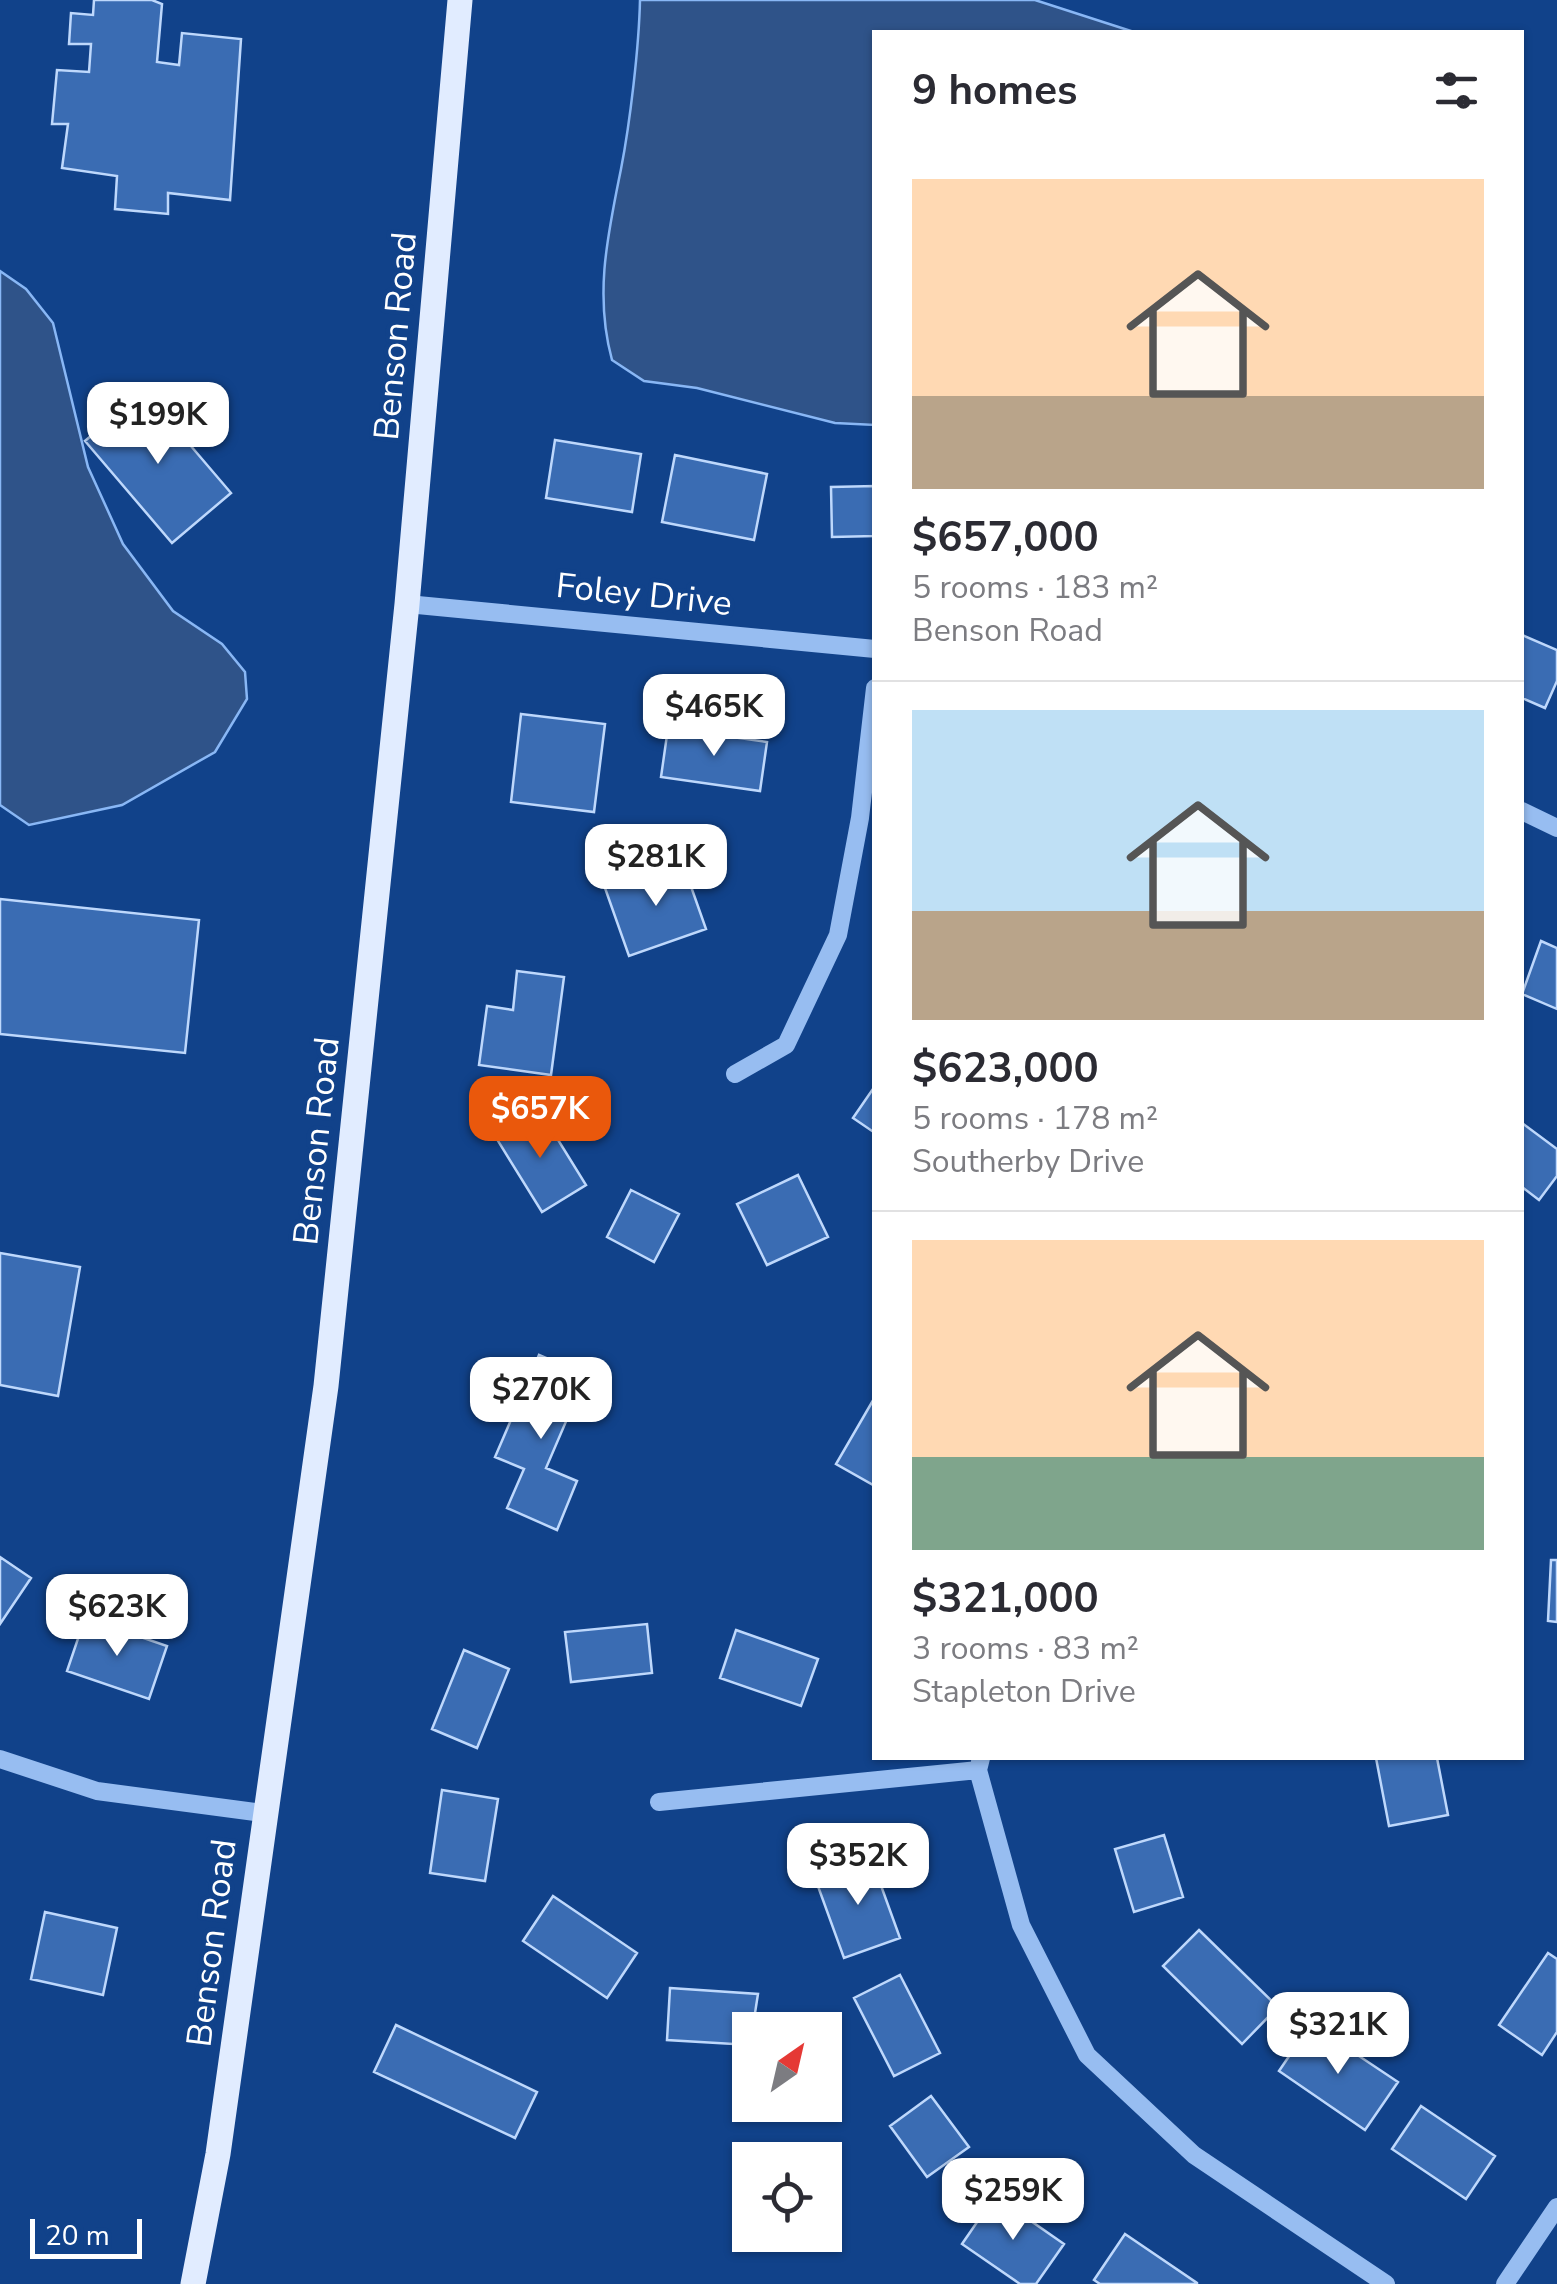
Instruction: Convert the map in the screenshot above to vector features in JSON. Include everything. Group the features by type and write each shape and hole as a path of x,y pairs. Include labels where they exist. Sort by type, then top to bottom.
{"main road":[{"name":"Benson Road","path":"193,2284 218,2154 326,1386 407,604 460,0"}],"street":[{"name":"Foley Drive","path":"407,604 872,649"},
{"path":"734,1074 786,1045 838,935 860,818 872,714"},
{"path":"1524,812 1557,828"},
{"path":"0,1760 97,1791 263,1813"},
{"path":"659,1802 980,1764 1021,1925 1087,2055 1194,2154 1386,2284"},
{"path":"1505,2284 1557,2207"}],"water":[{"path":"640,0 1035,0 1128,30 872,30 872,425 835,423 697,388 644,381 612,360 604,311 605,264 638,40"},
{"path":"0,271 26,289 53,323 88,467 123,544 173,611 222,644 245,672 247,699 215,752 122,805 29,825 0,805"}],"building":[{"path":"94,0 152,0 162,4 157,62 179,65 182,33 241,39 230,200 168,193 168,214 115,209 117,176 62,168 68,124 52,124 57,70 89,72 91,44 69,44 71,13 93,15"},
{"path":"144,391 231,493 172,543 85,441"},
{"path":"555,440 641,454 632,512 546,498"},
{"path":"675,455 767,474 754,540 662,522"},
{"path":"872,486 872,536 832,537 831,487"},
{"path":"1524,636 1557,650 1557,681 1545,708 1524,699"},
{"path":"521,714 605,724 594,812 511,802"},
{"path":"668,728 767,742 760,791 661,777"},
{"path":"682,861 706,929 629,956 605,888"},
{"path":"0,899 199,920 185,1053 0,1034"},
{"path":"1541,941 1557,948 1557,1009 1524,995"},
{"path":"517,971 564,977 551,1075 479,1065 487,1006 513,1010"},
{"path":"872,1090 872,1131 853,1118"},
{"path":"539,1109 586,1185 542,1212 495,1136"},
{"path":"1524,1124 1557,1149 1557,1176 1539,1200 1524,1189"},
{"path":"798,1175 828,1237 767,1265 737,1204"},
{"path":"631,1190 679,1214 654,1262 607,1237"},
{"path":"0,1253 80,1267 58,1396 0,1385"},
{"path":"539,1355 586,1375 546,1468 577,1481 557,1530 507,1508 524,1469 495,1457"},
{"path":"872,1402 872,1484 836,1464"},
{"path":"0,1557 31,1578 0,1624"},
{"path":"1551,1560 1557,1560 1557,1622 1548,1621"},
{"path":"85,1618 167,1646 149,1699 67,1671"},
{"path":"647,1624 652,1673 571,1682 565,1632"},
{"path":"736,1630 818,1659 801,1706 720,1678"},
{"path":"464,1650 509,1669 477,1748 432,1729"},
{"path":"1376,1760 1437,1760 1448,1815 1389,1826"},
{"path":"442,1790 498,1799 485,1881 430,1873"},
{"path":"1164,1835 1183,1897 1134,1912 1115,1849"},
{"path":"871,1858 900,1938 844,1958 815,1878"},
{"path":"553,1896 637,1953 607,1998 523,1941"},
{"path":"45,1912 117,1928 103,1995 31,1979"},
{"path":"1199,1930 1278,2007 1242,2044 1163,1966"},
{"path":"1548,1953 1557,1959 1557,2032 1542,2055 1499,2025"},
{"path":"900,1975 940,2053 894,2076 854,1998"},
{"path":"670,1988 758,1994 755,2012 732,2012 732,2044 667,2040"},
{"path":"1311,2024 1398,2082 1365,2130 1279,2071"},
{"path":"396,2025 537,2092 515,2138 374,2072"},
{"path":"931,2096 969,2147 927,2177 890,2126"},
{"path":"1421,2106 1495,2156 1466,2199 1392,2149"},
{"path":"995,2196 1064,2244 1036,2284 1020,2284 962,2244"},
{"path":"1125,2234 1197,2284 1100,2284 1094,2280"}]}
